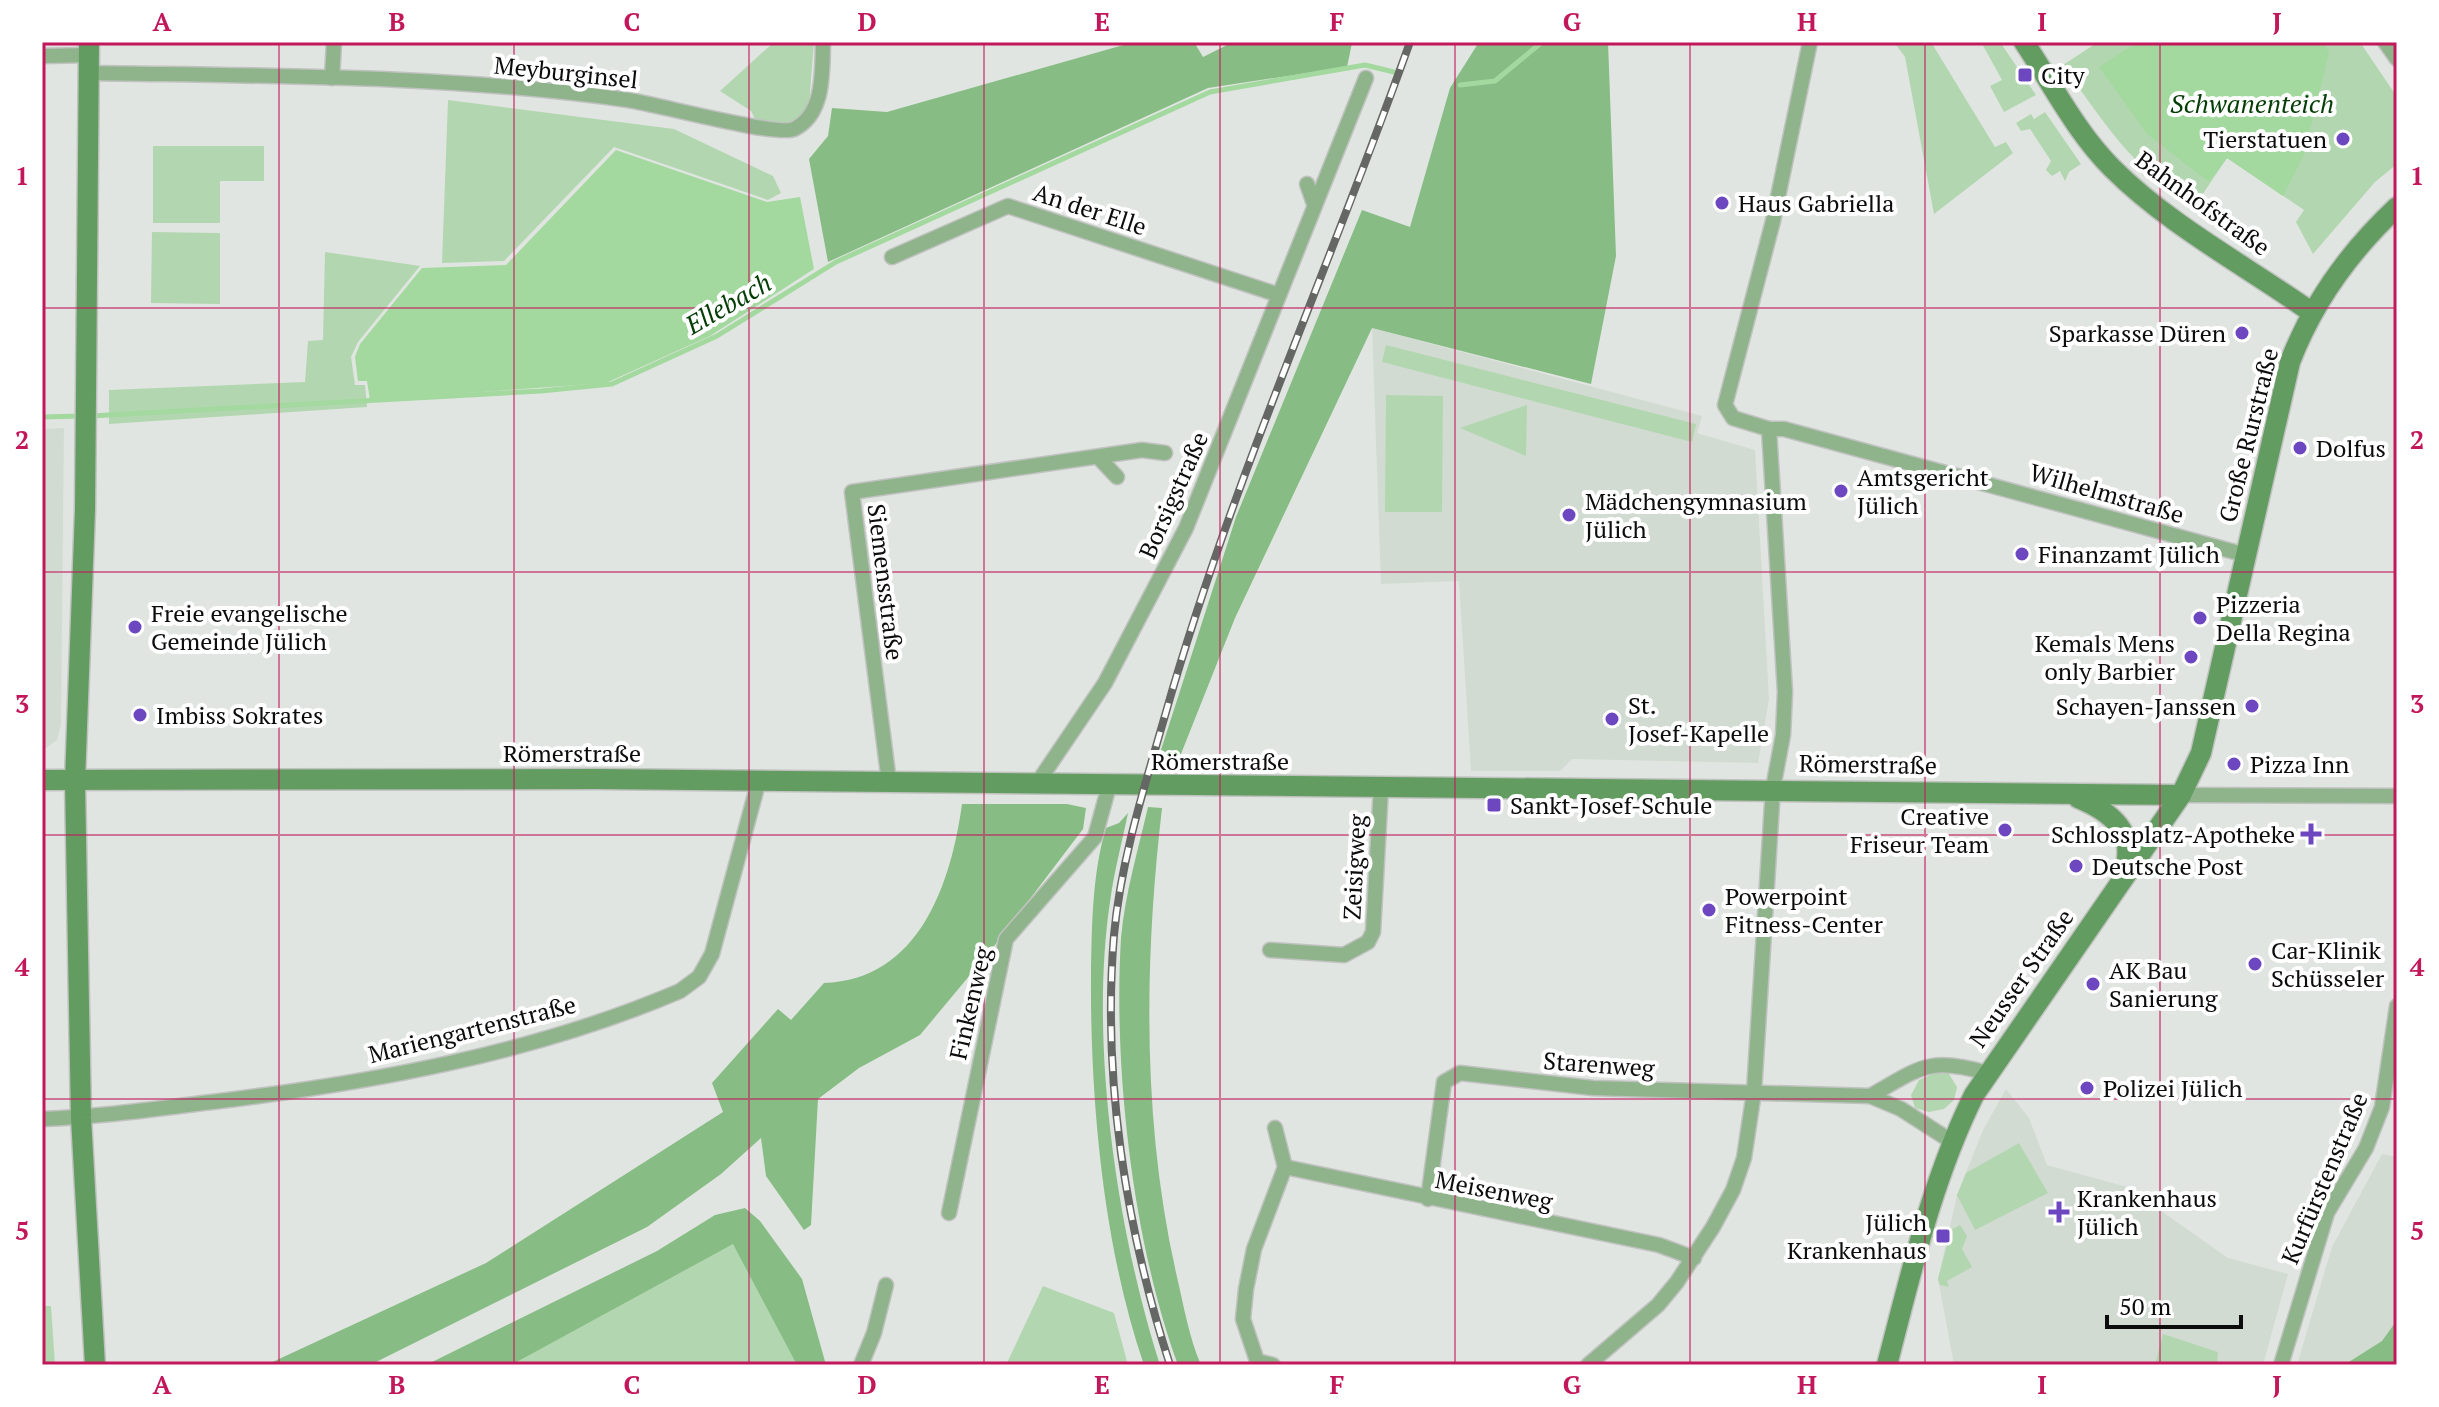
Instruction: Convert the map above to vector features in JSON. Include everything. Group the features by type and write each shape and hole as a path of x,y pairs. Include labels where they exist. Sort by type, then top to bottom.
{"main road":[{"name":"Bahnhofstraße","path":"2024,42 2069,112 2111,167 2157,207 2311,312"},
{"path":"89,57 85,431 75,781 81,1118 95,1365"},
{"name":"Große Rurstraße","path":"2181,795 2201,753 2287,374 2311,312 2352,256 2397,207"},
{"name":"Römerstraße","path":"42,780 759,780 1109,786 1773,788 2181,795"},
{"path":"2067,794 2094,805 2123,829 2128,846 2120,882"},
{"name":"Neusser Straße","path":"1887,1365 1923,1229 1951,1141 1987,1073 2181,795"}],"street":[{"path":"332,78 334,42"},
{"name":"Meyburginsel","path":"42,56 89,57 332,78 519,88 597,96 694,112 768,130 792,130 811,115 819,96 823,42"},
{"name":"Wilhelmstraße","path":"1810,42 1773,221 1725,405 1733,418 1769,429 1784,429 2246,555"},
{"path":"2385,42 2397,59"},
{"name":"Borsigstraße","path":"1036,785 1099,694 1186,528 1366,78"},
{"path":"1307,184 1314,204"},
{"name":"An der Elle","path":"892,257 1008,206 1279,295"},
{"path":"1588,1365 1658,1305 1694,1258 1733,1190 1751,1126 1773,788 1783,735 1785,692 1769,429"},
{"name":"Siemensstraße","path":"889,782 852,492 1142,450 1165,453"},
{"path":"1099,458 1117,477"},
{"name":"Mariengartenstraße","path":"42,1119 81,1118 266,1096 464,1059 532,1041 680,991 699,977 712,954 759,780"},
{"name":"Finkenweg","path":"949,1213 1006,939 1095,837 1109,786"},
{"name":"Zeisigweg","path":"1270,950 1344,955 1368,942 1373,932 1381,787"},
{"name":"Römerstraße","path":"2181,795 2397,796"},
{"name":"Kurfürstenstraße","path":"2281,1365 2327,1213 2366,1148 2382,1107 2397,1006"},
{"name":"Neusser Straße","path":"1870,1096 1924,1066 1944,1063 1987,1073"},
{"name":"Starenweg","path":"1428,1199 1444,1082 1460,1073 1593,1088 1754,1092"},
{"path":"1754,1092 1870,1096 1901,1109 1951,1141"},
{"path":"1273,1365 1257,1361 1243,1319 1254,1249 1285,1167 1275,1128"},
{"name":"Meisenweg","path":"1285,1167 1659,1245 1694,1258"},
{"path":"861,1365 874,1333 886,1285"}],"shaded area":[{"path":"774,42 814,42 809,105 791,126 757,123 751,111 720,91"},
{"path":"1134,42 1194,42 1203,57 1233,42 1352,43 1347,67 1208,88 828,262 809,159 828,136 832,108 887,112"},
{"path":"1479,42 1608,42 1616,256 1591,384 1372,328 1235,618 1175,769 1160,753 1236,517 1362,210 1410,227 1450,88"},
{"path":"1894,42 1931,42 1995,147 2006,142 2013,153 1934,214 1905,57"},
{"path":"1981,42 2000,42 2036,95 2004,112 1990,86 2002,80"},
{"path":"2098,42 2360,42 2397,97 2397,164 2375,182 2313,254 2296,222 2304,210 2227,158 2194,207 2136,160 2063,65"},
{"path":"448,100 674,129 773,176 781,193 768,200 614,147 504,261 442,263"},
{"path":"2045,112 2081,164 2069,172 2065,181 2060,171 2052,176 2046,170 2051,161 2030,129 2021,131 2016,123 2031,114 2034,119"},
{"path":"153,146 264,146 264,181 220,181 220,223 153,223"},
{"path":"152,232 220,233 220,304 151,303"},
{"path":"325,252 420,266 358,342 351,357 355,385 365,385 367,407 109,424 109,390 305,382 308,341 323,340"},
{"name":"Mädchengymnasium Jülich","path":"1372,328 1702,416 1697,433 1755,450 1769,699 1758,763 1572,759 1560,771 1471,771 1459,581 1381,584"},
{"path":"1386,345 1696,424 1692,442 1382,362"},
{"path":"1386,395 1443,396 1442,512 1385,512"},
{"path":"1527,405 1526,456 1460,428"},
{"path":"64,428 61,725 57,740 42,751 42,429"},
{"path":"962,804 1067,804 1086,808 1083,829 995,945 920,1035 859,1068 818,1099 811,1225 804,1230 766,1176 761,1138 721,1174 647,1227 370,1365 266,1365 486,1263 723,1112 712,1083 778,1009 791,1020 824,983 857,978 884,965 907,946 939,895 957,835"},
{"path":"1148,807 1162,808 1150,984 1152,1102 1157,1161 1177,1277 1201,1365 1178,1365 1162,1317 1138,1211 1124,1098 1119,989 1121,938"},
{"path":"1128,813 1112,891 1104,957 1105,1075 1111,1136 1131,1256 1160,1365 1144,1365 1118,1271 1102,1171 1093,1070 1091,973 1095,882 1106,828 1119,823"},
{"path":"1935,1073 1949,1074 1957,1087 1954,1100 1944,1109 1929,1112 1915,1108 1911,1095 1919,1080"},
{"name":"Krankenhaus Jülich","path":"2006,1089 2029,1118 2047,1165 2127,1187 2228,1258 2288,1274 2263,1365 1954,1365 1938,1279 1957,1195 1983,1130"},
{"path":"2019,1143 2048,1193 1975,1230 1957,1195 1966,1173"},
{"path":"2382,1154 2397,1157 2397,1320 2382,1341 2344,1365 2297,1365 2332,1247"},
{"path":"745,1208 760,1221 802,1279 826,1365 797,1365 733,1244 511,1365 426,1365 657,1251 715,1215"},
{"path":"1960,1225 1967,1236 1962,1249 1972,1267 1947,1281 1949,1287 1940,1285 1938,1279 1951,1230"},
{"path":"733,1244 805,1365 480,1365"},
{"path":"1043,1286 1114,1313 1128,1365 1006,1365"},
{"path":"42,1306 51,1306 55,1365 42,1365"},
{"path":"2397,1320 2397,1365 2344,1365 2382,1341"},
{"path":"2163,1334 2218,1352 2217,1365 2155,1365"}],"water":[{"name":"Schwanenteich","path":"2137,42 2322,42 2329,52 2304,155 2283,196 2227,158 2209,182 2147,134 2099,67"},
{"path":"616,150 767,202 800,197 814,269 710,336 606,383 370,400 367,381 358,381 355,357 360,344 422,268 506,265"}],"waterway":[{"name":"Ellebach","path":"1460,85 1495,81 1542,42"},
{"name":"Ellebach","path":"91,416 541,391 612,384 717,336 836,262 1210,92 1365,65 1394,72"},
{"name":"Ellebach","path":"42,417 81,416"}],"railway":[{"path":"1170,1365 1141,1261 1121,1153 1115,1098 1111,989 1122,878 1166,712 1220,543 1410,42"}],"place":[{"name":"City","path":"2025,75"},
{"name":"Tierstatuen","path":"2343,139"},
{"name":"Haus Gabriella","path":"1722,203"},
{"name":"Sparkasse Düren","path":"2242,333"},
{"name":"Dolfus","path":"2300,448"},
{"name":"Amtsgericht Jülich","path":"1841,491"},
{"name":"Mädchengymnasium Jülich","path":"1569,515"},
{"name":"Finanzamt Jülich","path":"2022,554"},
{"name":"Pizzeria Della Regina","path":"2200,618"},
{"name":"Freie evangelische Gemeinde Jülich","path":"135,627"},
{"name":"Kemals Mens only Barbier","path":"2191,657"},
{"name":"Schayen-Janssen","path":"2252,706"},
{"name":"Imbiss Sokrates","path":"140,715"},
{"name":"St. Josef-Kapelle","path":"1612,719"},
{"name":"Pizza Inn","path":"2234,764"},
{"name":"Sankt-Josef-Schule","path":"1494,805"},
{"name":"Creative Friseur Team","path":"2005,830"},
{"name":"Schlossplatz-Apotheke","path":"2311,834"},
{"name":"Deutsche Post","path":"2076,866"},
{"name":"Powerpoint Fitness-Center","path":"1709,910"},
{"name":"Car-Klinik Schüsseler","path":"2255,964"},
{"name":"AK Bau Sanierung","path":"2093,984"},
{"name":"Polizei Jülich","path":"2087,1088"},
{"name":"Krankenhaus Jülich","path":"2059,1212"},
{"name":"Jülich Krankenhaus","path":"1943,1236"}]}
